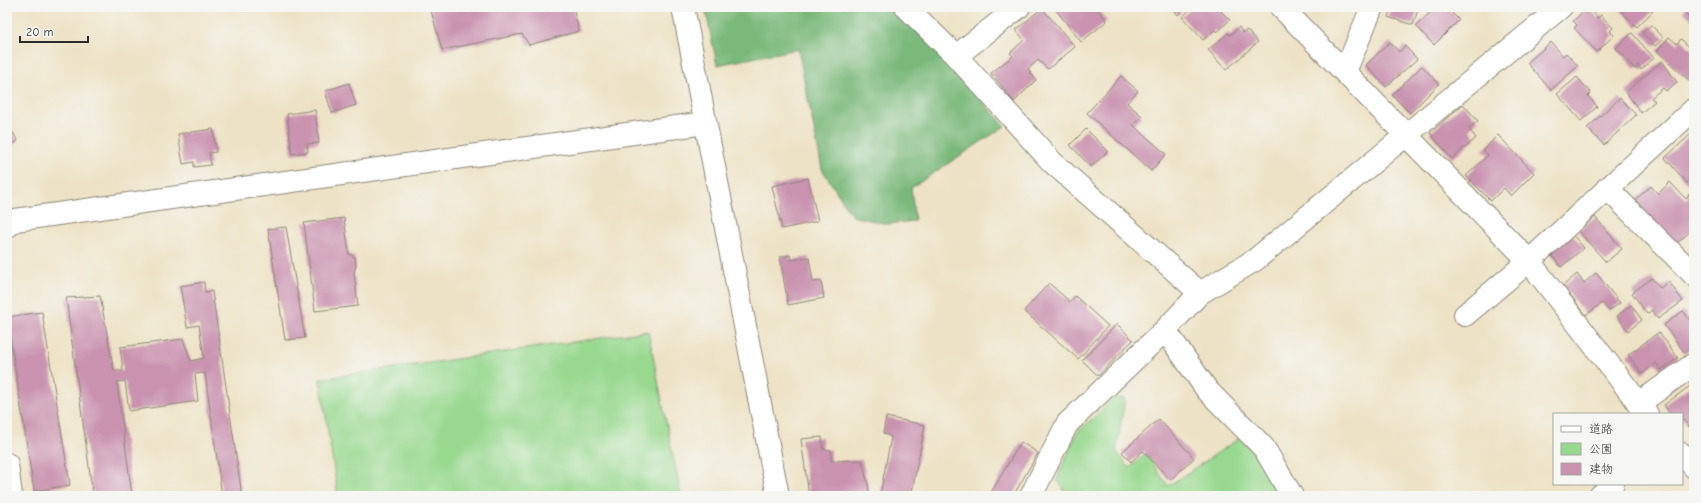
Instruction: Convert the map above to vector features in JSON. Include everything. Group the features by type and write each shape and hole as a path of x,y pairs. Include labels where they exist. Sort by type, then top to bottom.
{"street":[{"path":"683,7 778,496"},
{"path":"906,7 956,56 1052,162 1200,293"},
{"path":"956,56 1019,7"},
{"path":"1281,7 1529,261 1642,409 1694,364"},
{"path":"1345,72 1372,7"},
{"path":"1031,496 1066,424 1165,330 1200,293 1255,260 1561,7"},
{"path":"1465,315 1529,261 1694,109"},
{"path":"7,227 16,220 705,123"},
{"path":"1607,188 1694,275"},
{"path":"1165,330 1207,390 1264,448 1292,496"},
{"path":"1683,455 1694,466"},
{"path":"7,464 11,496"},
{"path":"1600,496 1612,485"}],"green space":[{"path":"705,7 890,7 898,9 1005,126 911,188 915,221 887,224 852,216 822,169 798,49 717,65"},
{"path":"648,331 681,496 338,496 320,379"},
{"path":"1114,398 1125,399 1116,451 1129,468 1146,454 1168,486 1240,438 1269,469 1280,496 1068,496 1057,479 1077,433"}],"building":[{"path":"430,7 573,7 579,31 529,45 522,34 442,50"},
{"path":"1059,7 1096,7 1107,21 1081,42 1056,10"},
{"path":"1172,7 1186,7 1178,15"},
{"path":"1193,7 1226,7 1221,11 1230,20 1217,32 1215,30 1203,40 1182,17"},
{"path":"1391,7 1419,7 1413,25 1388,17"},
{"path":"1436,7 1446,7 1459,20 1434,45 1416,26"},
{"path":"1588,7 1598,18 1601,15 1613,28 1610,31 1614,35 1597,52 1574,28 1577,25 1573,21"},
{"path":"1617,7 1654,7 1655,9 1637,27"},
{"path":"1687,7 1694,7 1694,22 1683,11"},
{"path":"1042,8 1075,47 1048,69 1038,60 1028,69 1036,80 1014,102 991,73 1013,56 1010,53 1024,40 1016,30"},
{"path":"1651,25 1664,38 1655,46 1642,33"},
{"path":"1239,27 1243,33 1247,30 1258,42 1226,70 1208,50 1228,33 1230,35"},
{"path":"1632,33 1654,58 1641,70 1638,65 1635,69 1616,48"},
{"path":"1669,37 1677,44 1681,39 1694,52 1694,85 1657,51"},
{"path":"1390,42 1399,52 1405,46 1417,59 1386,87 1366,65"},
{"path":"1551,42 1563,56 1566,53 1578,66 1551,90 1527,63"},
{"path":"1662,61 1677,82 1666,91 1663,88 1651,98 1655,101 1641,113 1626,92"},
{"path":"1422,66 1439,84 1410,113 1392,95"},
{"path":"1121,76 1138,91 1127,103 1142,116 1133,125 1166,154 1151,171 1087,113"},
{"path":"1577,77 1591,93 1588,96 1597,107 1581,121 1557,94"},
{"path":"349,83 356,105 332,113 325,91"},
{"path":"1620,98 1636,115 1604,145 1587,128"},
{"path":"1463,104 1478,121 1469,129 1476,138 1452,159 1430,133"},
{"path":"315,110 319,143 307,144 308,152 292,154 287,114"},
{"path":"7,123 18,141 7,148"},
{"path":"213,129 216,152 209,153 211,165 194,167 194,162 183,164 178,134"},
{"path":"1086,129 1108,151 1091,167 1070,145"},
{"path":"1692,133 1694,135 1694,176 1687,183 1665,158"},
{"path":"1498,135 1534,173 1511,196 1504,188 1491,201 1466,176 1488,155 1483,150"},
{"path":"808,178 818,221 782,229 772,186"},
{"path":"1670,182 1686,199 1690,193 1694,198 1694,217 1690,221 1694,224 1694,228 1675,245 1634,201 1651,186 1658,194"},
{"path":"1595,217 1622,249 1606,262 1578,231"},
{"path":"344,218 349,254 355,257 356,266 354,273 358,306 315,311 304,223"},
{"path":"286,227 305,338 285,340 268,229"},
{"path":"1571,233 1584,248 1561,267 1549,252"},
{"path":"790,255 791,260 809,257 813,282 821,281 824,298 788,305 780,257"},
{"path":"1596,273 1620,303 1609,311 1602,303 1586,315 1563,286 1577,274 1584,283"},
{"path":"1652,278 1660,288 1669,282 1683,301 1658,319 1652,310 1647,314 1632,293"},
{"path":"204,282 205,292 212,291 242,496 222,496 205,373 195,374 198,401 129,411 125,381 117,382 132,496 93,496 66,298 100,296 114,371 123,371 120,347 183,339 191,361 204,358 199,325 187,327 180,286"},
{"path":"1049,283 1070,302 1075,296 1108,326 1078,359 1024,311"},
{"path":"1631,305 1642,320 1628,331 1617,316"},
{"path":"1683,311 1689,319 1694,316 1694,345 1685,353 1664,325"},
{"path":"42,312 70,485 34,491 7,317"},
{"path":"1117,324 1133,340 1098,376 1082,360"},
{"path":"1659,332 1678,358 1661,370 1656,363 1642,374 1628,355"},
{"path":"1690,386 1694,391 1694,423 1689,427 1683,420 1683,413 1669,413 1664,405"},
{"path":"886,417 925,425 911,496 880,495 891,437 883,433"},
{"path":"1159,419 1194,458 1170,480 1143,451 1131,462 1122,452"},
{"path":"822,437 823,449 831,450 831,461 862,460 869,489 868,496 809,496 801,439"},
{"path":"1021,442 1038,453 1013,496 989,496"}]}
